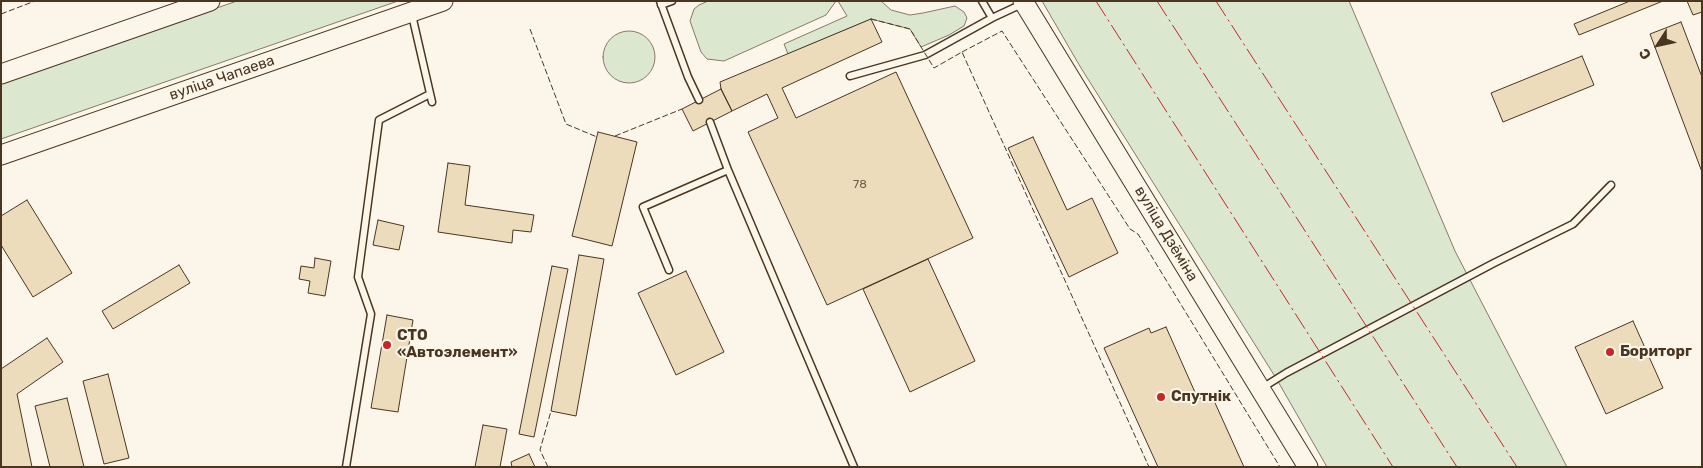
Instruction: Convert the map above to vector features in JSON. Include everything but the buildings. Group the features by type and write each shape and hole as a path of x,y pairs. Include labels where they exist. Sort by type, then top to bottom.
{"main road":[{"path":"1,74 210,1"},
{"name":"вуліца Чапаева","path":"1,155 442,1"},
{"name":"вуліца Дзёміна","path":"1024,2 1308,467"}],"lane":[{"path":"672,1 661,3 688,77 699,100"},
{"path":"982,1 992,18"},
{"path":"850,76 925,54 1024,2"},
{"path":"412,11 432,102"},
{"path":"346,467 371,314 358,277 379,120 430,94"},
{"path":"710,122 728,170 854,467"},
{"path":"669,270 643,207 728,170"},
{"path":"1260,388 1494,263 1573,224 1611,185"}],"green space":[{"path":"237,1 398,1 1,139 1,83"},
{"path":"708,1 836,1 826,15 724,61 707,59 701,52 690,21 694,9"},
{"path":"838,1 881,1 891,10 910,15 955,6 964,12 967,18 964,26 949,35 921,47 910,29 871,19 788,54 784,44 847,16"},
{"path":"1042,1 1349,1 1455,251 1567,467 1327,467 1276,378 1081,68"},
{"path":"629,31 639,33 647,39 653,47 655,57 653,67 647,75 639,81 629,83 619,81 611,75 605,67 603,57 605,47 611,39 619,33"}],"fence":[{"path":"1,14 35,1"},
{"path":"871,19 910,29 934,68 962,52 1149,467"},
{"path":"530,29 566,124 597,137"},
{"path":"962,52 1002,31 1130,229 1138,234 1280,467"},
{"path":"615,136 682,109"},
{"path":"548,467 540,450 551,411"}],"power":[{"path":"1096,1 1393,467"},
{"path":"1157,1 1457,467"},
{"path":"1216,1 1517,467"}],"place":[{"name":"СТО «Автоэлемент»","path":"387,345"},
{"name":"Бориторг","path":"1610,352"},
{"name":"Спутнік","path":"1161,397"}]}
